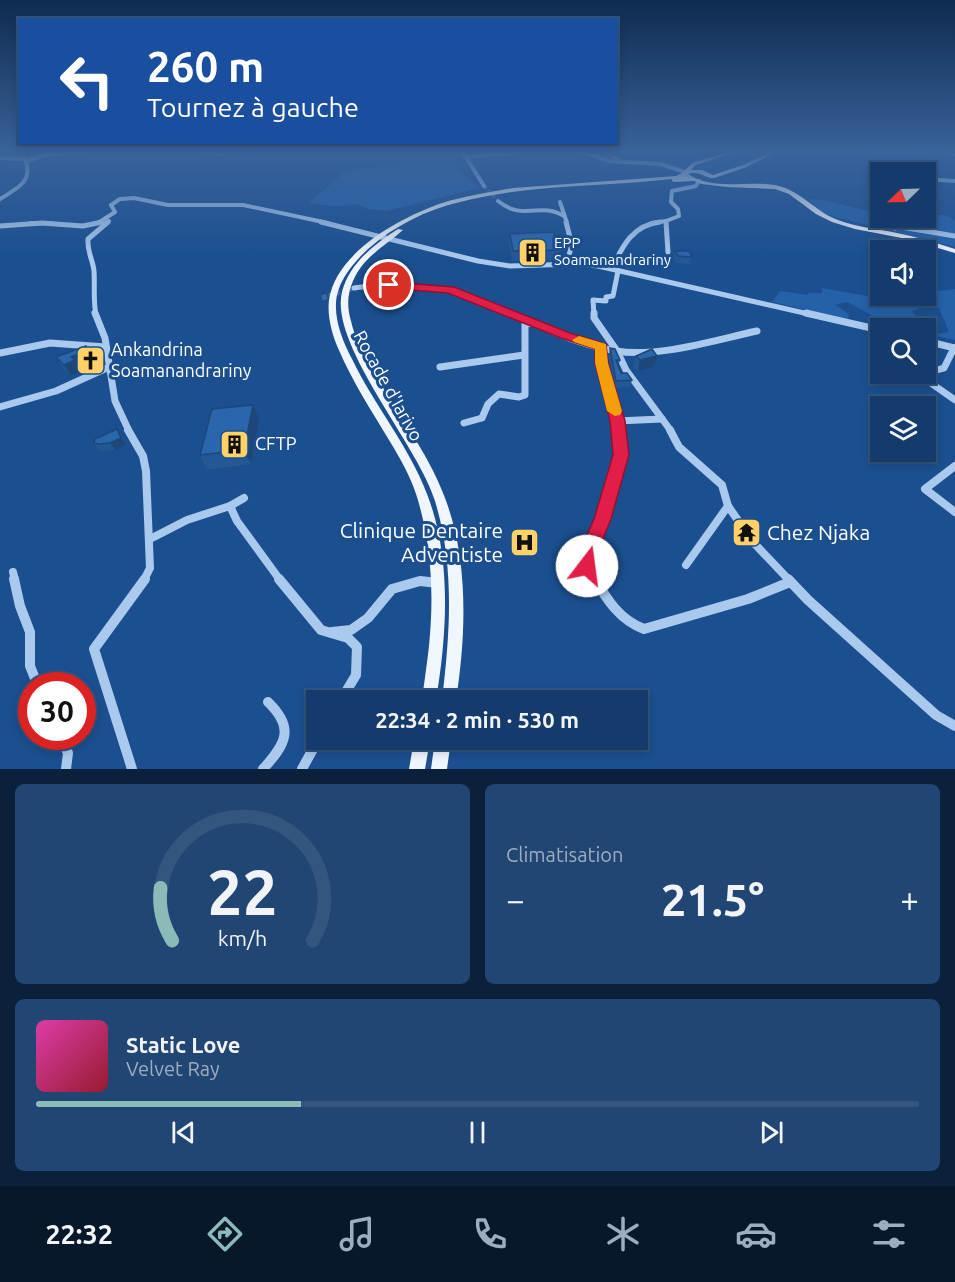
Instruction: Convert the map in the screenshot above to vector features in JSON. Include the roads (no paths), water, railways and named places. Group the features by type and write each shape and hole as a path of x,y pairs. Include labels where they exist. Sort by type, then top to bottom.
{"main road":[{"name":"Rocade d'Iarivo","path":"430,690 438,615 438,561 432,527 421,492 403,454 342,347 332,303 339,281 356,257 388,230 418,214 458,200 503,192 567,187"},
{"name":"Rocade d'Iarivo","path":"450,690 456,648 457,584 453,545 440,497 428,470 363,358 347,323 345,294 353,274 371,253 395,233 419,219 460,204 524,192 605,187"},
{"path":"772,187 788,190 820,216 850,226 880,232 894,231 955,251"},
{"path":"417,769 420,750"},
{"path":"439,769 442,750"}],"street":[{"path":"0,199 18,187"},
{"path":"692,187 672,191 671,202 678,209 679,216 666,221 655,221 634,230 615,270 613,296 606,297 606,301 593,300 594,318 617,351 626,370 685,454 722,485 728,506 753,542 790,582 936,715 955,726"},
{"path":"144,195 181,205"},
{"path":"132,769 94,649 143,583 150,568 146,471 142,456 115,401 105,338 95,313 94,268 90,264 87,245 91,236 115,218 117,212 112,203 129,198 181,205 243,205 369,232 463,258 510,266 590,265 870,328"},
{"path":"498,201 512,212 558,211 564,216 572,228 573,238 573,251 566,265"},
{"path":"560,202 564,216"},
{"path":"0,226 40,223 88,226 105,220 115,212"},
{"path":"666,221 669,252"},
{"path":"894,231 901,227 955,236"},
{"path":"354,288 377,285 450,290 565,336 617,351 676,348 758,331"},
{"path":"464,423 482,418 488,404 499,394 519,397 525,395 525,324 533,323"},
{"path":"0,353 50,343 106,347"},
{"path":"936,344 954,348 944,368 936,370"},
{"path":"602,346 602,363 621,446 620,463 603,519 586,558 587,566 616,609 629,622 644,629 747,599 790,582"},
{"path":"440,367 515,358 524,354"},
{"path":"0,407 56,391 109,367"},
{"path":"931,384 955,400"},
{"path":"617,421 662,419"},
{"path":"955,465 925,489 955,512"},
{"path":"150,539 187,520 230,506 244,498"},
{"path":"230,506 237,520 270,567 321,630 348,638 357,647 356,675 347,690"},
{"path":"686,565 728,506"},
{"path":"13,572 20,606 30,633 30,666 32,672"},
{"path":"329,632 351,630 368,618 392,589 420,581 438,583"},
{"path":"263,769 281,750 286,730 282,713 268,702"},
{"path":"66,769 67,750"},
{"path":"302,769 312,750"}],"tunnel":[{"path":"485,187 498,201"},
{"path":"322,298 354,288"}],"place":[{"name":"EPP Soamanandrariny","path":"533,252"},
{"name":"Ankandrina Soamanandrariny","path":"90,360"},
{"name":"CFTP","path":"234,444"},
{"name":"Chez Njaka","path":"746,533"},
{"name":"Clinique Dentaire Adventiste","path":"524,543"}]}
